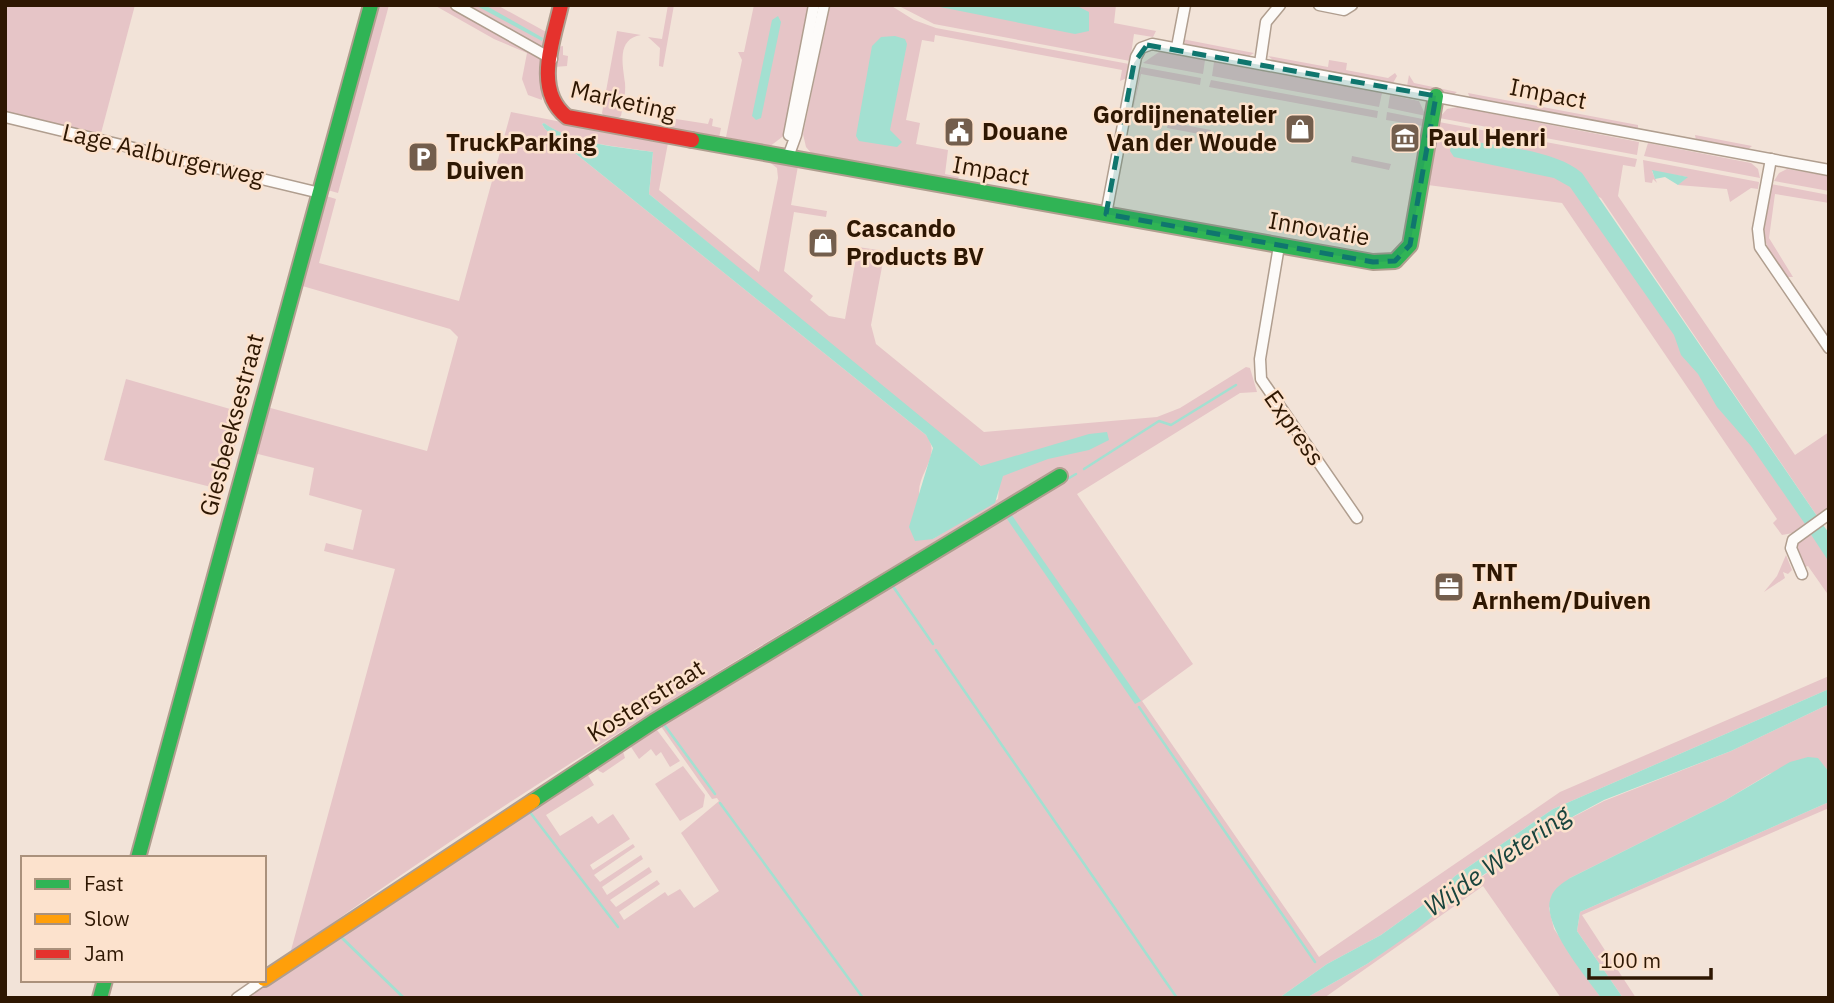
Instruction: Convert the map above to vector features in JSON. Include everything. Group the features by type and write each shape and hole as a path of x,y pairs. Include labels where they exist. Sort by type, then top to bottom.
{"street":[{"name":"Giesbeeksestraat","path":"139,856 372,5"},
{"path":"456,5 552,59"},
{"name":"Marketing","path":"561,5 548,97 556,111 567,117 788,157"},
{"path":"788,157 814,5"},
{"path":"788,157 796,135 824,5"},
{"path":"1177,47 1185,5"},
{"path":"1260,63 1266,22 1280,5"},
{"path":"1319,5 1344,10 1352,5"},
{"name":"Impact","path":"788,157 1106,214 1136,57 1141,48 1152,44 1829,170"},
{"name":"Innovatie","path":"1106,214 1385,263 1404,254 1410,244 1436,96"},
{"name":"Lage Aalburgerweg","path":"5,117 320,193"},
{"path":"1770,159 1758,229 1760,247 1829,348"},
{"name":"Express","path":"1279,246 1259,359 1261,379 1357,518"},
{"name":"Kosterstraat","path":"266,978 653,722 1060,477"},
{"path":"1802,574 1791,548 1793,540 1825,516"},
{"name":"Kosterstraat","path":"237,998 260,982"}],"highlighted area":[{"path":"1147,45 1436,96 1410,245 1395,261 1373,262 1106,214 1134,63"}],"shaded area":[{"path":"5,5 135,5 100,137 5,113"},
{"path":"376,5 389,5 338,193 324,189"},
{"path":"434,5 453,5 543,59 542,100 528,95 522,79 527,53 494,39"},
{"path":"461,5 497,5 548,33 554,5 548,44 539,46"},
{"path":"668,5 674,5 663,67 659,66 660,48 648,37 662,39"},
{"path":"754,5 811,5 799,55 786,134 769,147 726,137 742,60 738,52 744,52"},
{"path":"830,5 890,5 914,20 936,28 1129,64 1127,78 1120,81 1122,70 935,35 934,42 922,40 906,120 920,123 916,144 948,150 945,174 959,177 957,180 812,154 806,147 803,134"},
{"path":"897,5 1116,5 1114,23 1156,31 1153,37 1134,34 1130,61 934,24"},
{"path":"617,31 641,35 633,37 624,47 624,100 621,116 613,121 606,120 602,113"},
{"path":"1182,39 1254,53 1249,56 1186,44"},
{"path":"563,46 563,55 568,56 567,66 554,67 558,47"},
{"path":"1159,52 1205,60 1203,74 1143,63"},
{"path":"1268,56 1328,67 1329,60 1347,63 1346,70 1388,78 1395,73 1397,76 1393,83 1273,60"},
{"path":"1214,62 1382,93 1379,107 1212,76"},
{"path":"1141,67 1201,78 1200,85 1141,74 1132,115"},
{"path":"1409,75 1414,83 1457,92 1453,95 1407,86"},
{"path":"1211,80 1378,111 1377,118 1209,87"},
{"path":"1468,93 1638,125 1638,129 1470,98"},
{"path":"1390,95 1419,101 1426,116 1388,108"},
{"path":"1458,107 1639,142 1637,155 1439,118 1447,109"},
{"path":"511,112 668,143 659,190 759,272 778,178 777,168 768,161 798,166 791,205 827,211 826,217 794,212 784,271 813,296 810,300 829,316 845,319 858,247 885,251 871,325 876,344 984,432 1157,417 1180,408 1246,367 1250,368 1257,392 1240,393 1077,494 1193,664 1142,701 1319,957 1560,792 1829,676 1829,689 1553,809 1455,876 1431,899 1381,935 1327,964 1279,998 240,998 586,772 594,785 546,815 560,836 592,816 598,824 613,814 630,839 590,865 593,870 633,844 635,847 594,875 600,882 641,855 643,859 602,887 607,895 649,867 652,872 610,900 616,907 657,880 660,884 619,912 624,920 665,892 668,896 680,889 694,908 719,891 681,833 719,801 717,798 712,799 660,725 1007,503 989,509 634,723 460,835 290,954 395,569 324,551 326,543 353,550 362,510 309,495 314,468 254,453 267,407 427,451 458,337 450,329 299,285 323,195 336,199 319,263 459,301","holes":["542,124 568,136 597,144 653,152 649,194 898,400 981,466 1000,475 998,499 933,539 919,497 920,484 932,449 926,435"]},
{"path":"1387,112 1428,120 1419,168 1415,169 1423,126 1386,120"},
{"path":"710,118 713,119 712,126 721,128 719,138 671,131 666,124 675,126 676,119 708,124"},
{"path":"1168,122 1211,130 1210,136 1167,128"},
{"path":"1439,122 1637,159 1635,167 1623,165 1618,196 1795,455 1829,432 1829,509 1817,516 1601,198 1555,177 1570,185 1614,244 1806,523 1793,533 1782,535 1773,523 1777,519 1562,203 1428,185"},
{"path":"1695,135 1752,146 1747,150 1696,140"},
{"path":"1648,143 1751,163 1758,169 1760,178 1644,156"},
{"path":"1352,156 1391,164 1389,170 1351,162"},
{"path":"1643,160 1759,182 1758,189 1751,188 1730,202 1727,189 1678,185 1687,177 1652,171 1657,183 1653,179 1652,183 1645,182"},
{"path":"1787,169 1829,176 1829,191 1774,181 1779,173"},
{"path":"1771,184 1829,195 1829,203 1775,194 1769,238 1793,277 1786,277 1766,242 1764,224"},
{"path":"126,379 244,413 223,490 104,460"},
{"path":"1810,533 1829,557 1829,596 1808,566 1803,568 1796,548 1799,539"},
{"path":"1786,555 1792,570 1788,574 1783,572 1785,578 1764,592 1777,576"},
{"path":"1829,704 1829,772 1817,758 1769,774 1724,801 1570,878 1549,908 1554,929 1601,998 1561,998 1483,886 1324,998 1306,998 1367,964 1440,911 1459,893 1548,830 1604,801 1731,751"},
{"path":"648,729 657,730 680,761 670,767 661,752 656,756 651,749 639,759 629,744"},
{"path":"622,748 625,758 603,773 599,771 595,766"},
{"path":"683,766 705,795 703,807 680,821 655,784"},
{"path":"1829,802 1829,808 1582,915 1636,998 1623,998 1577,931 1580,912"}],"water":[{"path":"475,5 485,5 543,38 542,41"},
{"path":"930,5 1077,6 1089,12 1089,31 1075,34"},
{"path":"778,16 781,22 761,118 756,120 752,116 772,20"},
{"path":"895,36 905,39 907,44 890,130 902,142 897,147 859,141 856,136 872,46 881,37"},
{"path":"542,124 582,140 653,152 649,194 981,466 1089,434 1107,432 1109,440 1089,450 1048,459 1003,476 995,503 933,539 915,541 909,527 933,448 926,435 545,129"},
{"path":"1457,139 1540,154 1570,165 1582,173 1817,516 1805,524 1751,446 1717,407 1698,374 1681,355 1674,335 1570,187 1554,178 1454,157 1450,151 1452,141"},
{"path":"1652,170 1688,177 1678,185 1665,177 1655,179"},
{"path":"1011,514 1141,701 1135,704 1007,519"},
{"path":"1823,525 1829,533 1829,562 1810,533"},
{"name":"Wijde Wetering","path":"1829,689 1829,704 1731,751 1604,800 1574,816 1480,877 1416,930 1367,964 1306,998 1279,998 1327,964 1381,935 1431,899 1455,876 1553,809"},
{"path":"1808,757 1818,758 1829,772 1829,802 1580,912 1577,931 1623,998 1601,998 1558,935 1549,908 1554,891 1570,878 1724,801 1790,762"},
{"path":"343,937 406,998 402,998 340,938"}],"waterway":[{"path":"1084,469 1159,421 1171,425 1236,385"},
{"path":"1064,481 1076,474"},
{"path":"1017,510 1026,505"},
{"path":"894,585 902,580"},
{"path":"892,585 933,644"},
{"path":"936,650 1177,998"},
{"path":"1139,707 1315,962"},
{"path":"663,723 715,794"},
{"path":"720,803 863,998"},
{"path":"529,811 618,927"}],"traffic: fast":[{"path":"139,856 371,5"},
{"path":"692,140 1373,262 1395,261 1410,245 1436,96"},
{"path":"533,801 653,722 1060,476"},
{"path":"100,998 104,982"}],"traffic: slow":[{"path":"266,978 533,801"}],"traffic: jam":[{"path":"561,5 550,49 548,79 557,106 567,117 692,140"}],"place":[{"name":"Gordijnenatelier Van der Woude","path":"1300,129"},
{"name":"Douane","path":"959,132"},
{"name":"Paul Henri","path":"1405,138"},
{"name":"TruckParking Duiven","path":"423,157"},
{"name":"Cascando Products BV","path":"823,243"},
{"name":"TNT Arnhem/Duiven","path":"1449,587"}]}
